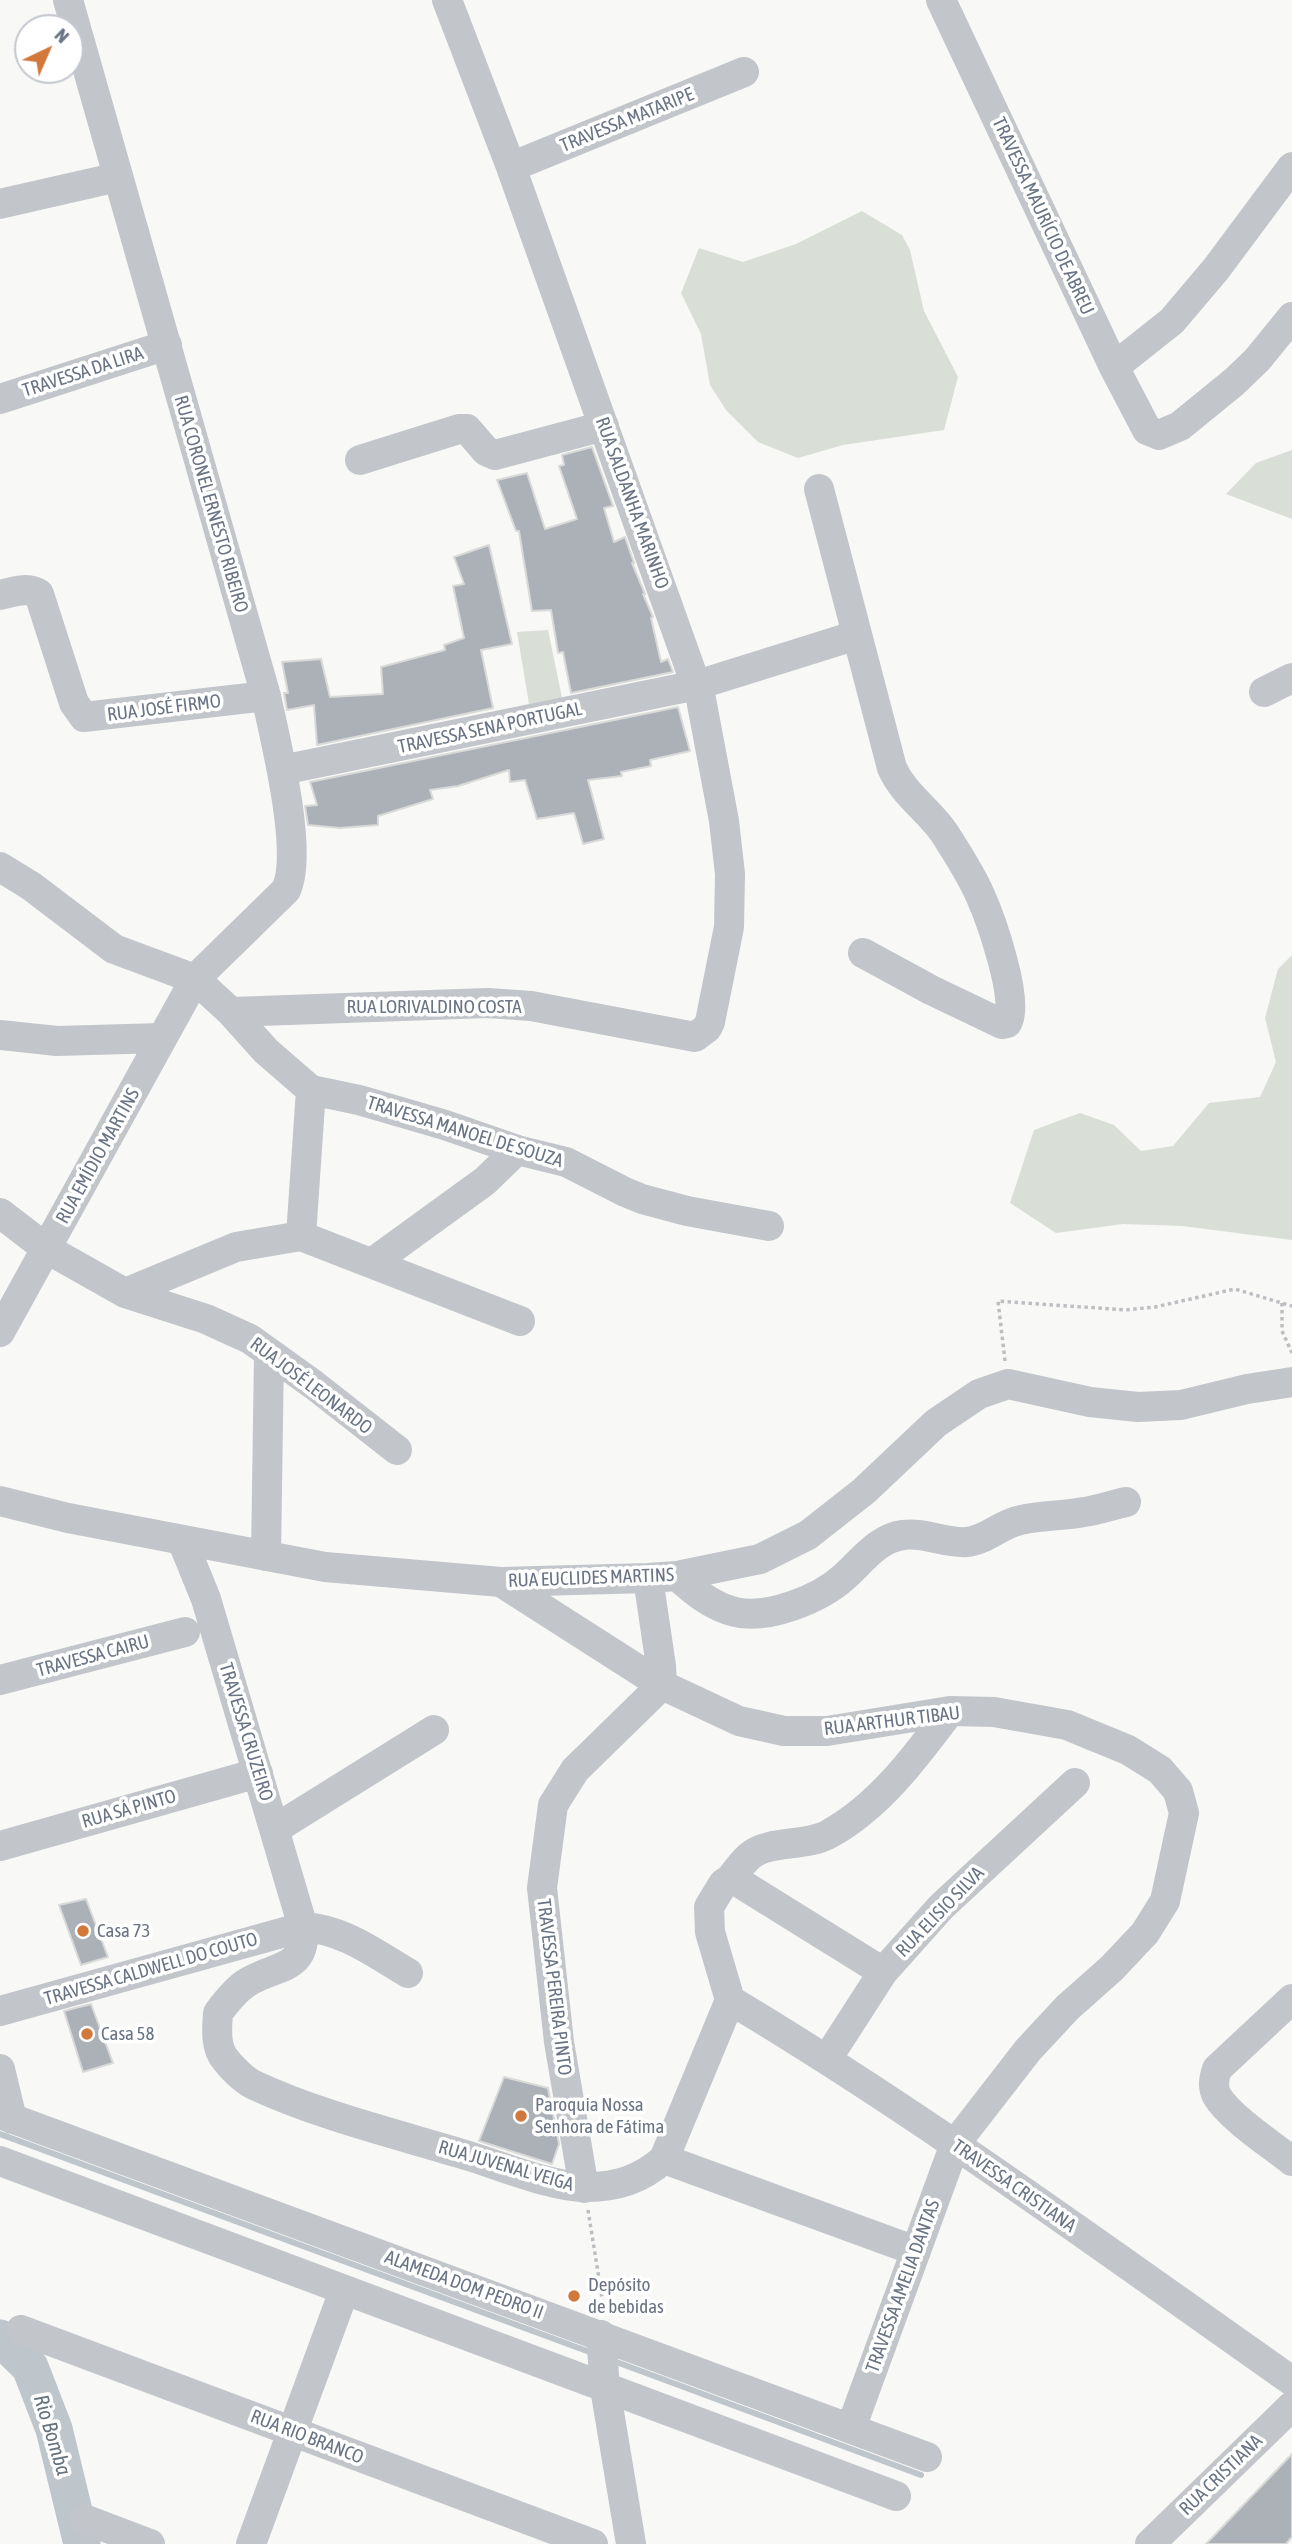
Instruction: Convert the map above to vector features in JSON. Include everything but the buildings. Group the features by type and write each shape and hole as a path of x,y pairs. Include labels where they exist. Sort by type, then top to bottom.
{"street":[{"name":"RUA CORONEL ERNESTO RIBEIRO","path":"68,0 266,696 282,770 291,849 290,882 286,890 195,979"},
{"name":"RUA SALDANHA MARINHO","path":"447,0 511,167 697,685 724,821 730,874 729,927 710,1022"},
{"name":"TRAVESSA MAURÍCIO DE ABREU","path":"941,0 1114,367 1147,430 1159,435 1180,426 1257,359 1292,317"},
{"name":"TRAVESSA MATARIPE","path":"511,167 744,72"},
{"path":"1114,367 1153,339 1172,321 1216,269 1292,167"},
{"path":"0,204 118,177"},
{"name":"TRAVESSA DA LIRA","path":"0,400 167,345"},
{"path":"359,460 459,429 467,429 486,451 495,455 604,426"},
{"path":"819,489 892,768 898,782 943,832 979,893 998,944 1011,1000 1011,1018 1002,1024 863,953"},
{"name":"RUA JOSÉ FIRMO","path":"12,592 33,590 39,594 74,703 85,717 266,696"},
{"name":"TRAVESSA SENA PORTUGAL","path":"282,770 697,685 856,635"},
{"path":"1264,692 1292,678"},
{"path":"0,867 31,886 114,949 195,979"},
{"name":"TRAVESSA MANOEL DE SOUZA","path":"195,979 232,1012 266,1051 311,1090 372,1104 517,1150 566,1162 642,1199 687,1211 769,1226"},
{"name":"RUA EMÍDIO MARTINS","path":"0,1332 195,979"},
{"name":"RUA LORIVALDINO COSTA","path":"232,1012 499,1004 531,1006 695,1037 707,1028 710,1022"},
{"path":"0,1035 57,1041 162,1038"},
{"path":"301,1236 311,1090"},
{"path":"372,1263 485,1181 517,1150"},
{"name":"RUA JOSÉ LEONARDO","path":"0,1213 47,1249 125,1293 206,1319 250,1339 397,1450"},
{"path":"125,1293 236,1247 301,1236 520,1321"},
{"path":"266,1556 270,1353"},
{"path":"1008,1384 1090,1402 1138,1407 1181,1405 1247,1389 1292,1382"},
{"name":"RUA EUCLIDES MARTINS","path":"0,1501 68,1518 325,1567 501,1582 662,1577 760,1559 808,1535 834,1517 936,1423 961,1404 979,1394 1008,1384"},
{"path":"662,1685 662,1577 736,1612 759,1613 793,1606 818,1594 841,1580 878,1544 892,1538 918,1535 969,1542 1018,1520 1086,1512 1126,1502"},
{"name":"TRAVESSA CRUZEIRO","path":"182,1539 206,1599 303,1927"},
{"name":"RUA ARTHUR TIBAU","path":"501,1582 662,1685 739,1721 784,1731 827,1731 950,1711 993,1712 1067,1725 1128,1751 1160,1770 1178,1791 1184,1813 1165,1900 1145,1933 1028,2050 954,2144"},
{"name":"TRAVESSA CAIRU","path":"0,1680 185,1632"},
{"name":"TRAVESSA PEREIRA PINTO","path":"584,2188 559,2042 542,1888 553,1805 575,1770 662,1685"},
{"path":"916,2251 664,2159 730,2000 710,1932 709,1907 719,1888 730,1880 750,1855 760,1849 803,1843 826,1836 858,1815 890,1785 950,1711"},
{"path":"275,1829 434,1730"},
{"name":"RUA SÁ PINTO","path":"0,1846 258,1773"},
{"name":"RUA ELISIO SILVA","path":"827,2059 883,1972 941,1907 1075,1783"},
{"path":"730,1880 735,1880 883,1972"},
{"path":"303,1927 346,1936 408,1973"},
{"name":"RUA JUVENAL VEIGA","path":"303,1927 304,1945 297,1958 248,1982 218,2013 216,2035 223,2058 250,2082 349,2119 541,2179 584,2188 633,2180 664,2159"},
{"name":"TRAVESSA CALDWELL DO COUTO","path":"0,2011 303,1927"},
{"path":"1292,1999 1217,2069 1213,2080 1216,2094 1229,2110 1292,2161"},
{"name":"TRAVESSA CRISTIANA","path":"730,2000 827,2059 954,2144 1292,2381"},
{"path":"0,2069 6,2117"},
{"name":"ALAMEDA DOM PEDRO II","path":"6,2117 604,2355 895,2496"},
{"name":"TRAVESSA AMELIA DANTAS","path":"850,2428 954,2144"},
{"name":"ALAMEDA DOM PEDRO II","path":"0,2161 344,2291 604,2355 850,2428 928,2457"},
{"path":"251,2544 344,2291"},
{"name":"RUA RIO BRANCO","path":"21,2330 593,2544"},
{"path":"604,2355 631,2544"},
{"name":"RUA CRISTIANA","path":"1150,2544 1292,2406"},
{"path":"84,2519 150,2544"}],"path":[{"path":"1008,1384 998,1301 1125,1310 1155,1307 1235,1289 1292,1306"},
{"path":"1282,1303 1282,1331 1292,1353"},
{"path":"584,2188 604,2355"}],"shaded area":[{"path":"862,211 902,235 910,250 924,311 958,377 944,430 843,445 798,458 758,442 726,410 710,385 701,334 681,293 699,248 743,262 796,244"},
{"path":"1292,450 1292,519 1226,494 1256,463"},
{"path":"548,630 562,698 529,704 517,632"},
{"path":"1292,955 1292,1240 1182,1226 1123,1224 1056,1233 1010,1203 1034,1130 1080,1113 1114,1125 1141,1151 1173,1146 1209,1103 1260,1097 1276,1062 1265,1018 1278,969"}],"waterway":[{"path":"0,2134 595,2354"},
{"name":"Rio Bomba","path":"0,2338 30,2367 54,2429 82,2544"},
{"path":"611,2360 921,2475"}],"place":[{"name":"Casa 73","path":"83,1931"},
{"name":"Casa 58","path":"87,2034"},
{"name":"Paroquia Nossa Senhora de Fátima","path":"521,2116"},
{"name":"Depósito de bebidas","path":"574,2296"}]}
